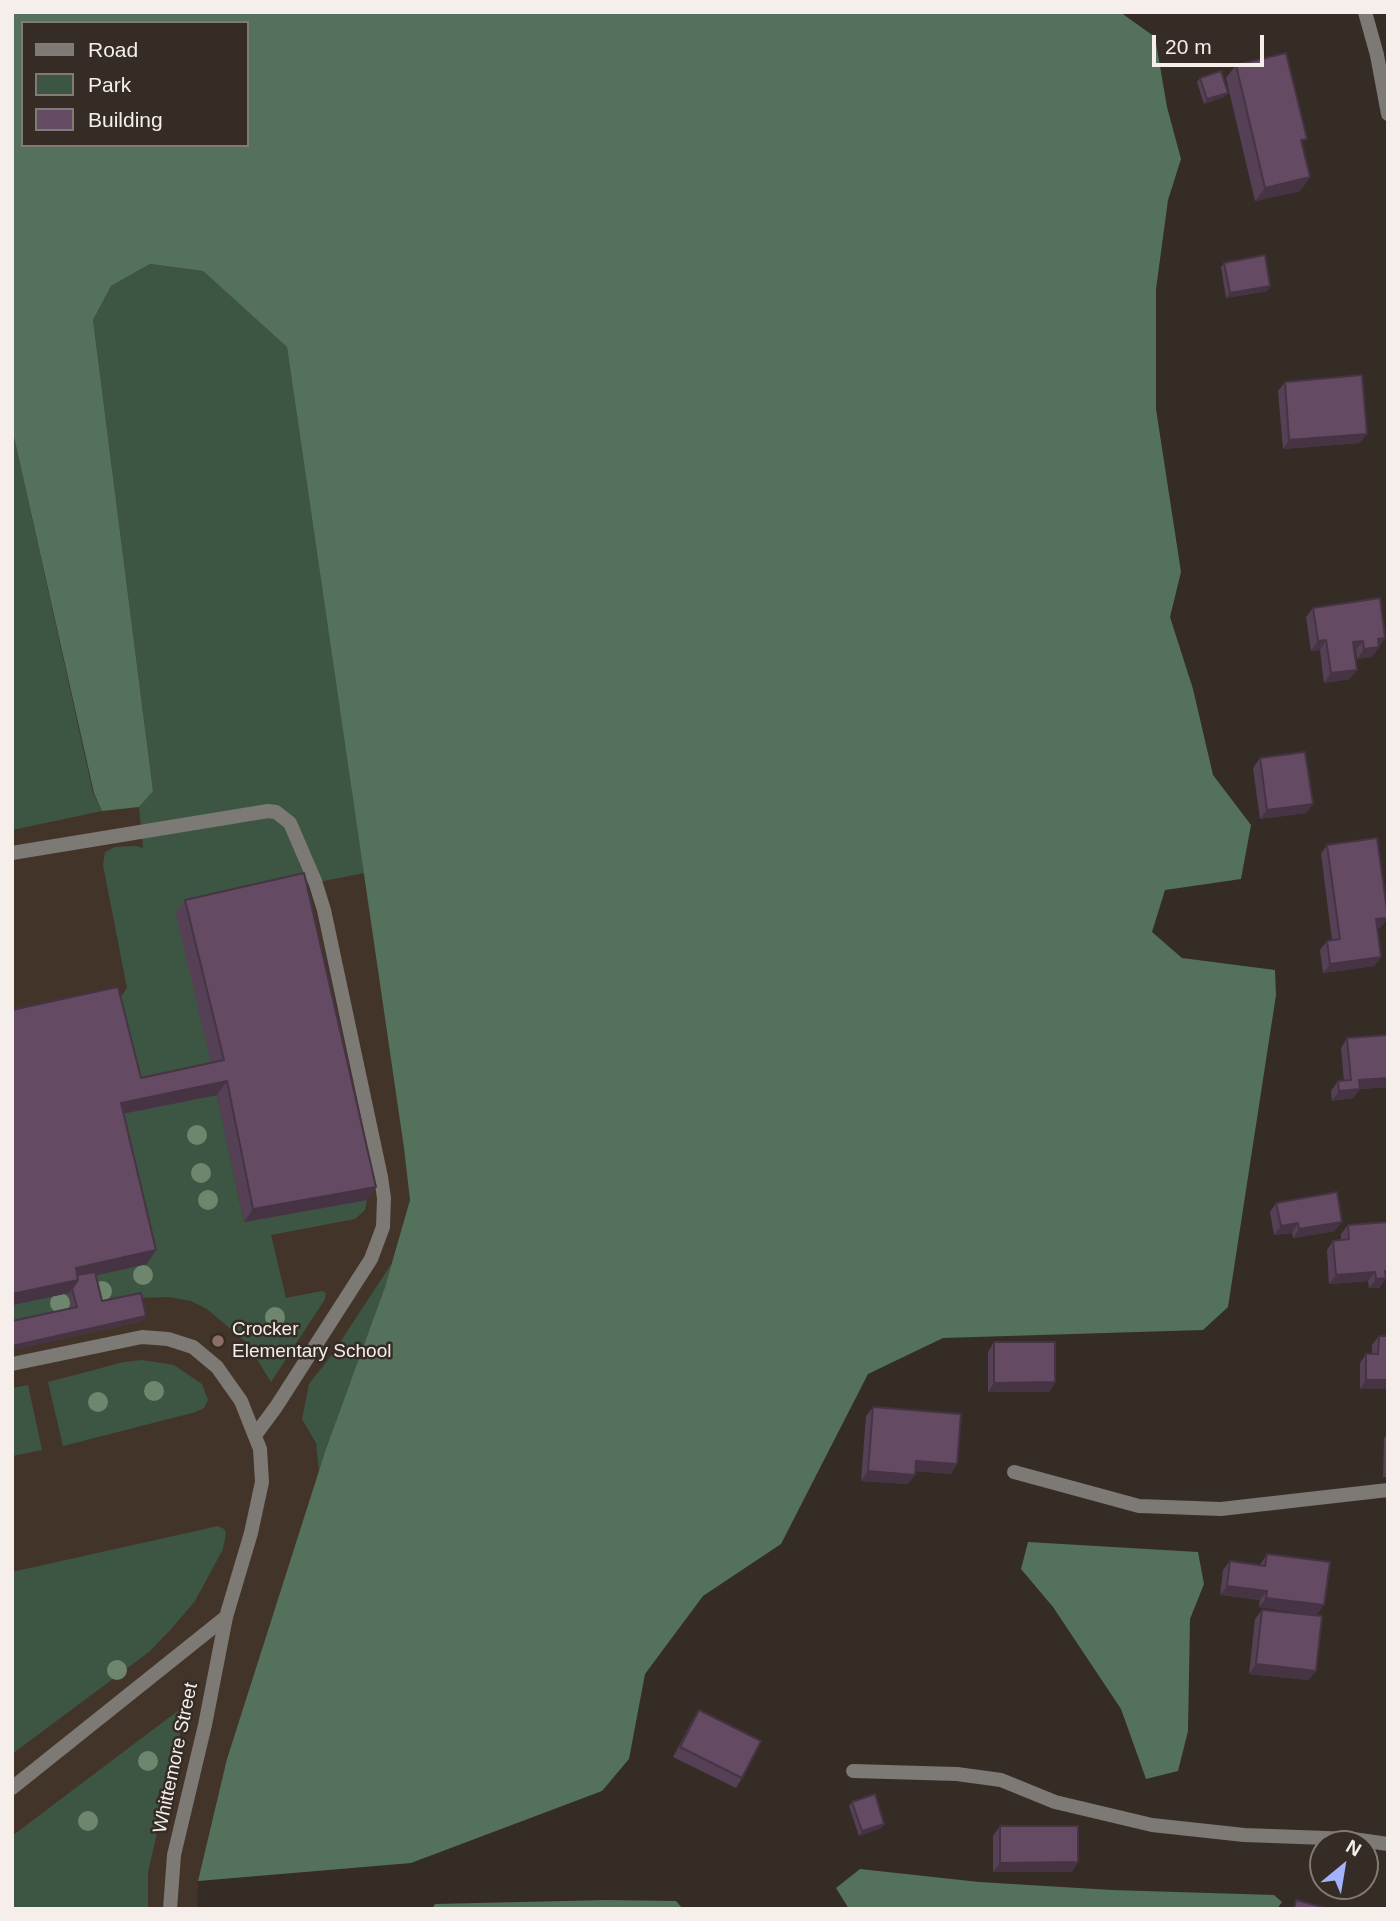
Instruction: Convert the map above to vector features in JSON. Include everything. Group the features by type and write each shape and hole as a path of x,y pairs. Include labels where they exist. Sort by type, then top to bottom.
{"street":[{"path":"1365,12 1377,55 1388,114"},
{"path":"12,853 268,811 276,812 290,822 315,881 324,910 382,1177 383,1227 371,1259 256,1434"},
{"name":"Whittemore Street","path":"12,1364 142,1337 182,1342 206,1356 229,1381 256,1434 262,1465 259,1500 226,1617 205,1725 174,1855 170,1909"},
{"path":"1014,1472 1139,1506 1221,1509 1388,1490"},
{"path":"12,1788 226,1617"},
{"path":"853,1771 957,1774 1001,1780 1055,1801 1152,1825 1244,1835 1353,1839 1388,1844"}],"shaded area":[{"name":"Crocker Elementary School","path":"12,12 21,21 21,147 248,145 478,235 411,1863 198,1881 197,1909 12,1909"}],"green space":[{"path":"12,12 1120,12 1155,37 1167,107 1181,159 1168,200 1156,289 1156,409 1181,572 1170,617 1193,689 1213,775 1251,825 1241,879 1165,890 1152,932 1182,958 1275,970 1276,995 1228,1307 1203,1330 943,1338 868,1374 781,1544 703,1596 645,1674 629,1759 602,1791 411,1863 198,1881 227,1759 325,1452 385,1287 410,1200 287,347 203,271 150,264 111,286 93,320 153,791 139,807 102,811 94,793 12,428"},
{"path":"150,264 203,271 287,347 364,873 294,887 214,1074 131,1092 120,998 127,988 103,865 105,852 115,847 143,848 139,807 153,790 93,320 111,286"},
{"path":"12,428 93,793 102,811 12,830"},
{"path":"217,1095 244,1222 367,1200 365,1210 355,1219 271,1235 286,1298 322,1291 326,1293 325,1299 271,1382 247,1343 207,1309 191,1301 168,1297 138,1298 98,1306 92,1276 147,1264 111,1116"},
{"path":"392,1263 319,1471 316,1443 302,1419 309,1384 331,1356"},
{"path":"69,1293 73,1312 12,1325 12,1305"},
{"path":"142,1360 174,1365 202,1384 208,1400 204,1408 63,1446 48,1382 124,1362"},
{"path":"28,1385 42,1450 12,1456 12,1388"},
{"path":"218,1526 226,1533 223,1549 195,1601 172,1628 149,1652 12,1754 12,1572"},
{"path":"1028,1542 1198,1552 1204,1584 1190,1619 1188,1731 1178,1771 1146,1779 1121,1709 1053,1607 1021,1569"},
{"path":"183,1707 185,1711 148,1872 148,1909 12,1909 12,1836"},
{"path":"860,1869 979,1882 1112,1890 1274,1895 1282,1902 1277,1909 849,1909 836,1888"},
{"path":"676,1901 683,1909 432,1909 435,1904"}],"building":[{"path":"1286,53 1307,139 1301,140 1310,177 1265,188 1236,65"},
{"path":"1221,71 1228,93 1207,99 1200,78"},
{"path":"1265,255 1270,286 1230,293 1224,263"},
{"path":"1362,375 1367,434 1289,440 1285,382"},
{"path":"1380,598 1385,638 1378,639 1379,647 1364,649 1363,641 1353,642 1357,670 1331,673 1326,640 1318,641 1313,608"},
{"path":"1305,752 1313,804 1267,810 1260,758"},
{"path":"1377,838 1388,918 1376,919 1381,957 1330,964 1327,941 1340,939 1327,845"},
{"path":"304,873 376,1187 253,1209 227,1081 121,1103 156,1250 76,1268 78,1280 12,1294 12,1010 118,987 141,1078 224,1060 185,900"},
{"path":"1388,1035 1388,1078 1359,1080 1360,1089 1339,1091 1338,1081 1351,1080 1347,1038"},
{"path":"1337,1192 1342,1222 1299,1229 1298,1223 1281,1226 1276,1203"},
{"path":"1388,1222 1386,1278 1376,1279 1375,1272 1336,1275 1333,1241 1349,1239 1348,1225"},
{"path":"95,1272 102,1301 141,1293 146,1316 12,1346 12,1321 77,1307 72,1289 78,1280 77,1275"},
{"path":"1379,1336 1388,1336 1388,1380 1366,1380 1366,1354 1378,1354"},
{"path":"994,1342 1055,1342 1055,1382 994,1383"},
{"path":"873,1407 961,1414 957,1464 916,1461 915,1475 868,1471"},
{"path":"1388,1434 1388,1472 1387,1472"},
{"path":"1267,1554 1330,1562 1324,1605 1266,1598 1267,1591 1227,1586 1230,1561 1265,1566"},
{"path":"1262,1610 1322,1616 1316,1671 1256,1664"},
{"path":"699,1710 761,1741 742,1778 680,1747"},
{"path":"875,1794 884,1824 862,1831 852,1802"},
{"path":"1000,1826 1078,1826 1078,1862 1000,1863"},
{"path":"1296,1900 1329,1909 1294,1909"}],"place":[{"name":"Crocker Elementary School","path":"218,1341"}]}
